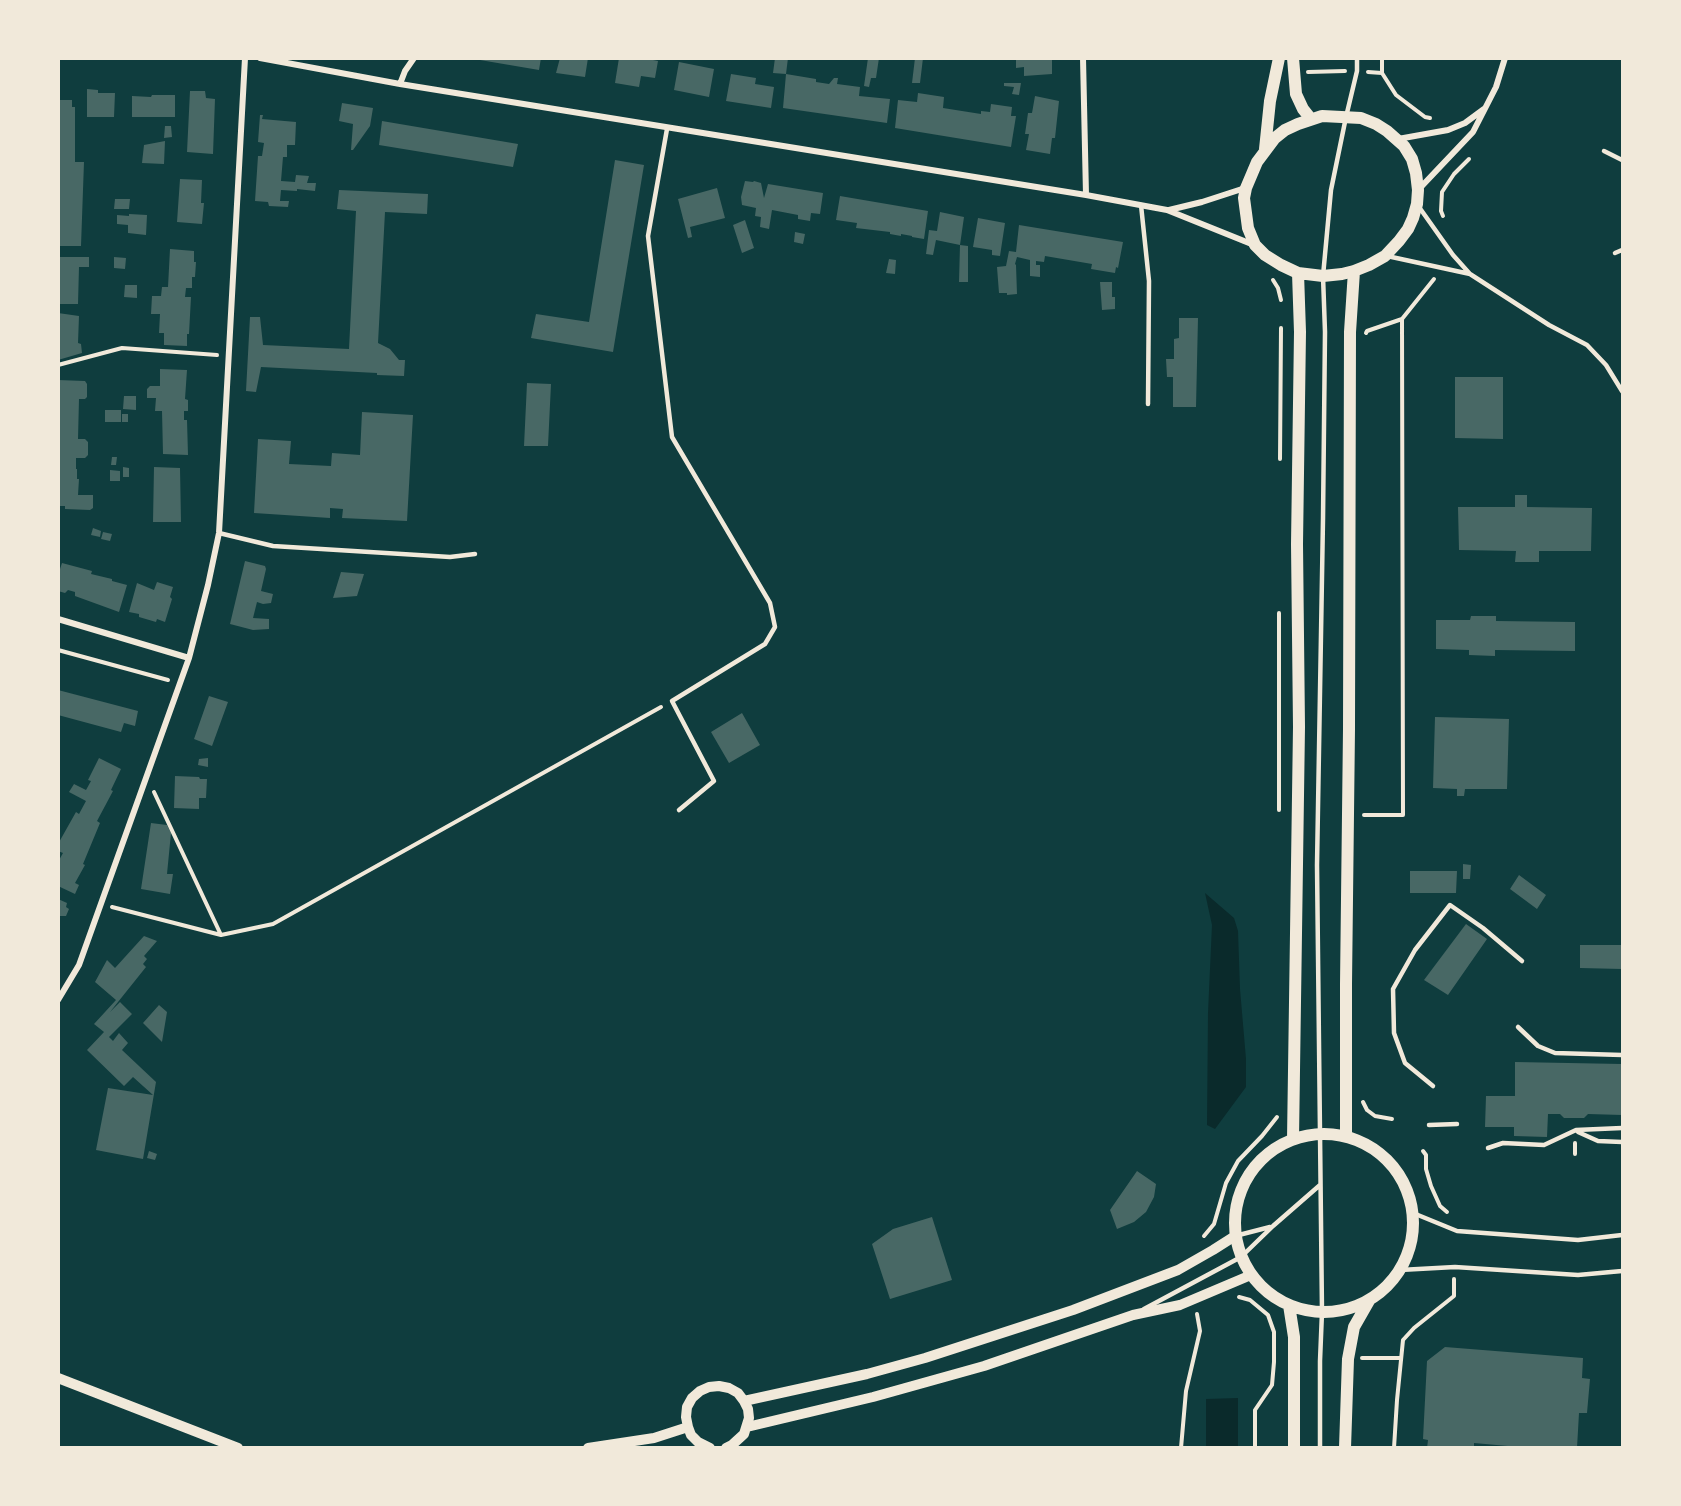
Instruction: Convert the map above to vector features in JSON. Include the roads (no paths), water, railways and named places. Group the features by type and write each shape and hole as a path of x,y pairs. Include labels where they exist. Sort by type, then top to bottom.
{"main road":[{"path":"1265,149 1270,101 1279,58"},
{"path":"1293,58 1296,94 1311,119"},
{"path":"1323,116 1361,118 1376,124 1404,146 1412,159 1416,173 1417,204 1408,229 1385,256 1369,265 1342,274 1323,276 1298,273 1281,265 1265,255 1255,245 1245,214 1246,188 1265,149 1285,130 1311,119 1323,116"},
{"path":"1346,1136 1350,332 1354,271"},
{"path":"1293,1139 1299,728 1297,544 1300,332 1298,273"},
{"path":"1320,1134 1346,1136 1370,1146 1400,1175 1413,1213 1413,1233 1400,1270 1386,1287 1370,1299 1347,1309 1323,1312 1305,1310 1289,1305 1268,1293 1251,1275 1241,1257 1235,1236 1235,1211 1242,1188 1254,1167 1272,1150 1293,1139 1320,1134"},
{"path":"1345,1448 1347,1359 1354,1328 1370,1299"},
{"path":"1289,1305 1294,1337 1294,1448"}],"street":[{"path":"58,1000 80,965 189,658 219,533 245,58"},
{"path":"260,58 667,129 1141,205 1167,210 1255,245"},
{"path":"400,84 414,58"},
{"path":"1083,58 1086,195"},
{"path":"1418,190 1473,132 1496,87 1505,58"},
{"path":"1397,139 1448,130 1465,123 1486,107"},
{"path":"1167,210 1246,188"},
{"path":"58,619 189,658"},
{"path":"744,1401 867,1374 925,1358 1073,1310 1178,1270 1235,1236"},
{"path":"747,1427 873,1397 984,1366 1133,1315 1180,1305 1251,1275"},
{"path":"58,1378 238,1448"},
{"path":"710,1448 692,1436 686,1417 687,1407 700,1391 719,1386 729,1388 738,1394 748,1409 749,1418 741,1443 726,1448"},
{"path":"588,1448 654,1438 688,1427"}],"lane":[{"path":"1320,1448 1320,1361 1323,1312 1317,866 1325,332 1323,276 1331,190 1357,71 1357,58"},
{"path":"667,129 648,236 672,437 771,603 775,627 765,644 672,701 714,781 680,810"},
{"path":"1604,151 1623,160"},
{"path":"1417,204 1453,255 1470,274 1549,325 1587,345 1606,364 1623,391"},
{"path":"1141,205 1149,281 1148,404"},
{"path":"1615,253 1623,250"},
{"path":"1385,256 1470,274"},
{"path":"219,533 273,546 450,557 475,554"},
{"path":"1433,1086 1405,1063 1394,1033 1393,989 1415,950 1450,905 1483,928 1522,961"},
{"path":"1518,1028 1538,1046 1555,1053 1623,1055"},
{"path":"1429,1125 1457,1124"},
{"path":"1488,1148 1503,1143 1544,1144 1576,1130 1623,1128"},
{"path":"1576,1130 1598,1141 1623,1142"},
{"path":"1133,1315 1241,1257 1320,1185"},
{"path":"1413,1213 1457,1232 1578,1240 1623,1235"},
{"path":"1235,1236 1273,1226"},
{"path":"1400,1270 1455,1267 1578,1275 1623,1271"}],"water":[{"path":"1205,893 1234,918 1238,931 1246,1059 1246,1087 1215,1129 1207,1125 1212,925"},
{"path":"1238,1398 1238,1447 1206,1447 1206,1399"}]}
